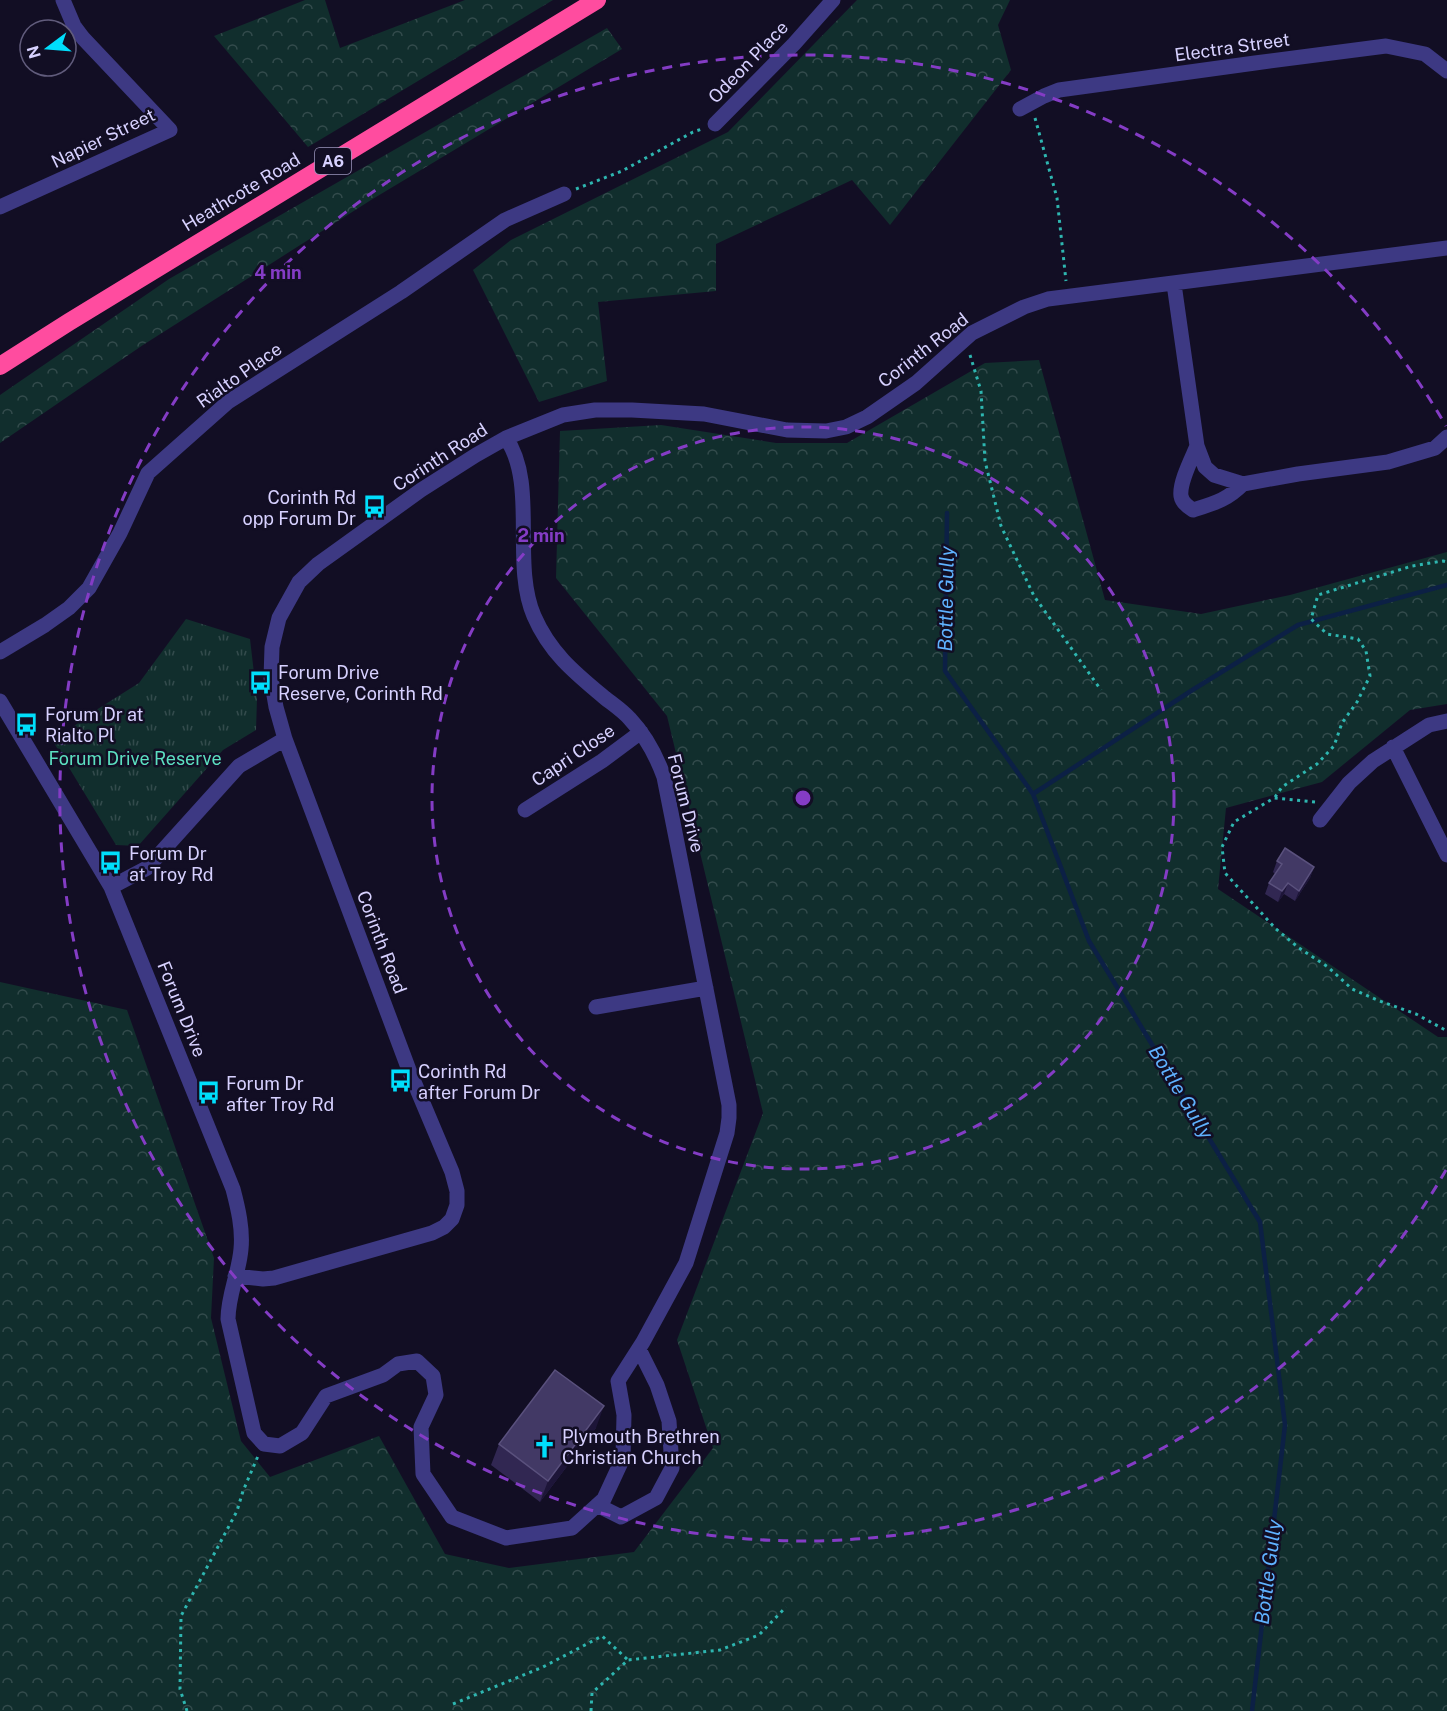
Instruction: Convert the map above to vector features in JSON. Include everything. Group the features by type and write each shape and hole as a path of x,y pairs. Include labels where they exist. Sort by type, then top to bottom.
{"highway":[{"name":"Heathcote Road","path":"0,366 184,251 597,0"}],"street":[{"name":"Napier Street","path":"0,207 170,130 83,38 74,26 63,0"},
{"name":"Odeon Place","path":"715,124 794,44 833,0"},
{"name":"Electra Street","path":"1026,106 1059,90 1386,46 1425,54 1447,71"},
{"name":"Rialto Place","path":"0,652 69,608 89,588 120,533 148,473 228,402 401,292 505,220 564,194"},
{"name":"Corinth Road","path":"235,1276 274,1278 432,1233 444,1227 452,1219 457,1206 457,1191 452,1172 410,1070 285,739 276,707 271,678 272,647 279,618 299,582 318,564 421,490 476,455 506,438 563,415 595,410 704,414 787,430 826,431 846,427 867,417 916,383 972,333 1024,307 1048,299 1447,248"},
{"path":"1174,284 1197,446 1205,467 1214,475 1243,484 1388,462 1435,448 1447,437"},
{"name":"Forum Drive","path":"0,701 111,887 233,1189 241,1230 241,1250 228,1305 228,1319 254,1432 264,1444 280,1446 302,1432 326,1396 383,1375 398,1364 417,1361 433,1376 436,1395 421,1427 423,1474 452,1517 506,1538 572,1528 604,1499 623,1458 624,1415 618,1381 639,1349 686,1263 722,1151 729,1118 729,1105 664,777 651,746 641,732 629,717 559,657 545,637 534,614 527,594 521,482 512,448 506,438"},
{"path":"1197,446 1181,488 1181,498 1187,506 1193,510 1209,505 1231,496 1243,484"},
{"path":"1320,820 1349,783 1373,761 1429,724 1447,721"},
{"name":"Capri Close","path":"525,810 641,732"},
{"path":"111,887 147,868 239,766 285,739"},
{"path":"1393,747 1447,855"},
{"path":"596,1007 706,988"},
{"path":"597,1505 621,1517 656,1497 672,1468 669,1421 657,1385 639,1349"}],"path":[{"path":"1026,106 1057,198 1066,281"},
{"path":"564,194 622,171 693,132 715,124"},
{"path":"964,340 981,391 985,461 1001,526 1034,596 1101,690"},
{"path":"1447,562 1412,566 1318,595 1311,619 1327,634 1358,639 1366,651 1370,676 1357,702 1342,723 1334,746 1317,764 1281,787 1274,798 1234,822 1222,847 1226,873 1276,929 1299,948 1328,967 1352,989 1416,1014 1447,1031"},
{"path":"1274,798 1332,803"},
{"path":"187,1711 180,1689 181,1616 237,1511 243,1491 264,1444"},
{"path":"591,1711 592,1693 628,1660 720,1650 759,1635 786,1607"},
{"path":"453,1704 543,1667 603,1636 628,1660"}],"green space":[{"path":"305,0 325,0 340,48 465,0 553,0 308,147 214,36"},
{"path":"857,0 1010,0 998,25 1011,70 890,225 852,180 716,244 716,291 598,302 607,381 539,402 473,270 511,240 728,132"},
{"path":"607,28 622,49 371,200 143,345 0,443 0,395 169,279"},
{"path":"1039,360 1105,600 1201,614 1290,595 1447,552 1447,704 1410,710 1322,782 1226,808 1218,889 1438,1037 1447,1037 1447,1711 0,1711 0,982 127,1010 214,1258 211,1318 241,1441 270,1477 379,1436 445,1554 509,1568 634,1552 713,1448 677,1340 763,1113 667,716 556,578 560,431 661,425 776,443 847,443 985,363"},
{"name":"Forum Drive Reserve","path":"186,619 250,639 257,699 256,730 223,750 138,846 116,845 54,743 85,717 139,683"}],"building":[{"path":"1285,848 1314,867 1299,891 1288,883 1282,891 1269,883 1282,864 1277,861"},
{"name":"Plymouth Brethren Christian Church","path":"555,1370 604,1406 548,1481 499,1444"}],"waterway":[{"name":"Bottle Gully","path":"947,513 945,671 1033,794 1089,941 1260,1222 1285,1425 1252,1711"},
{"path":"1033,794 1194,689 1298,625 1447,585"}],"place":[{"name":"Corinth Rd opp Forum Dr","path":"374,507"},
{"name":"Forum Drive Reserve, Corinth Rd","path":"260,682"},
{"name":"Forum Dr at Rialto Pl","path":"27,724"},
{"name":"Forum Dr at Troy Rd","path":"111,863"},
{"name":"Corinth Rd after Forum Dr","path":"400,1081"},
{"name":"Forum Dr after Troy Rd","path":"208,1093"},
{"name":"Plymouth Brethren Christian Church","path":"544,1446"}]}
